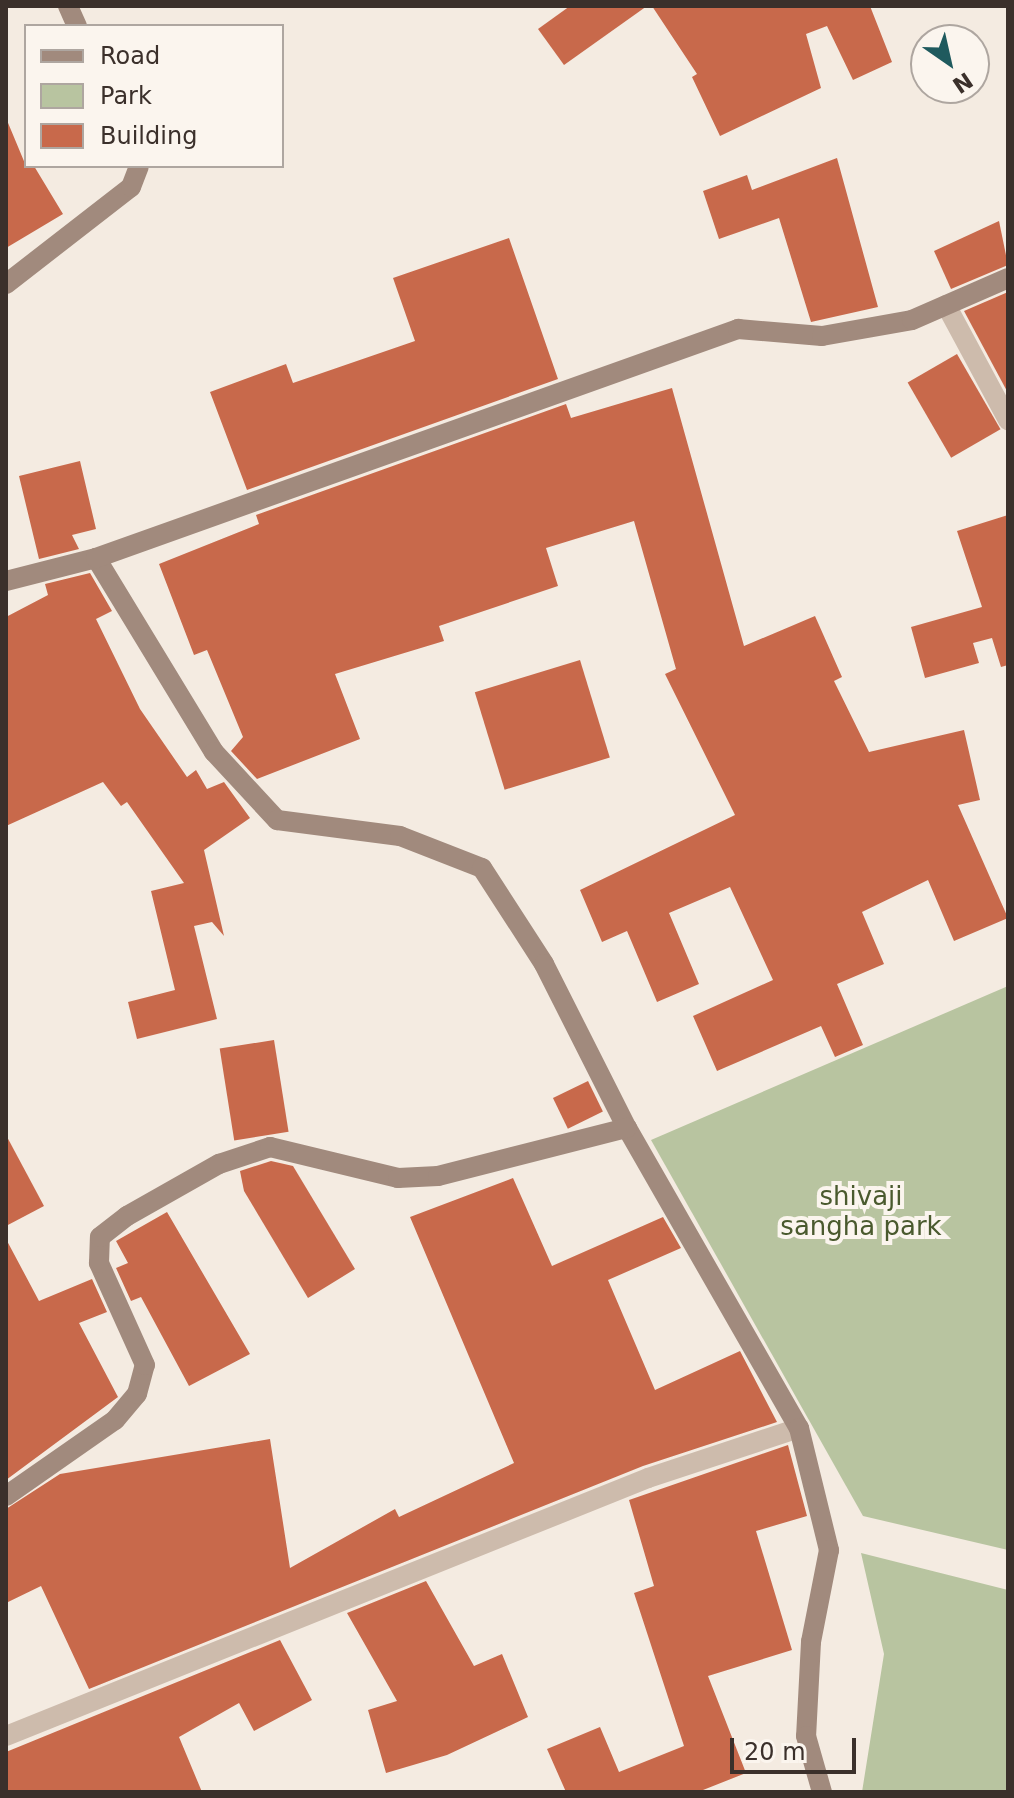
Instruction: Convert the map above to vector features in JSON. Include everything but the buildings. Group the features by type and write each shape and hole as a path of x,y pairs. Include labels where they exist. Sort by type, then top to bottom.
{"street":[{"path":"6,284 131,187 138,168"},
{"path":"6,581 96,558 738,329 822,336 912,320 1008,278"},
{"path":"946,305 1008,420"},
{"path":"96,558 214,752 277,820 400,836 482,868 544,964 627,1128 799,1428 829,1550 811,1642 806,1736 822,1792"},
{"path":"6,1496 115,1420 137,1394 145,1365 99,1263 100,1237 127,1216 219,1164 270,1147 398,1178 438,1176 627,1128"},
{"path":"6,1736 648,1478 799,1428"}],"green space":[{"name":"shivaji sangha park","path":"1008,986 1008,1550 863,1516 651,1140"},
{"path":"861,1553 1008,1590 1008,1792 862,1792 884,1654"}]}
